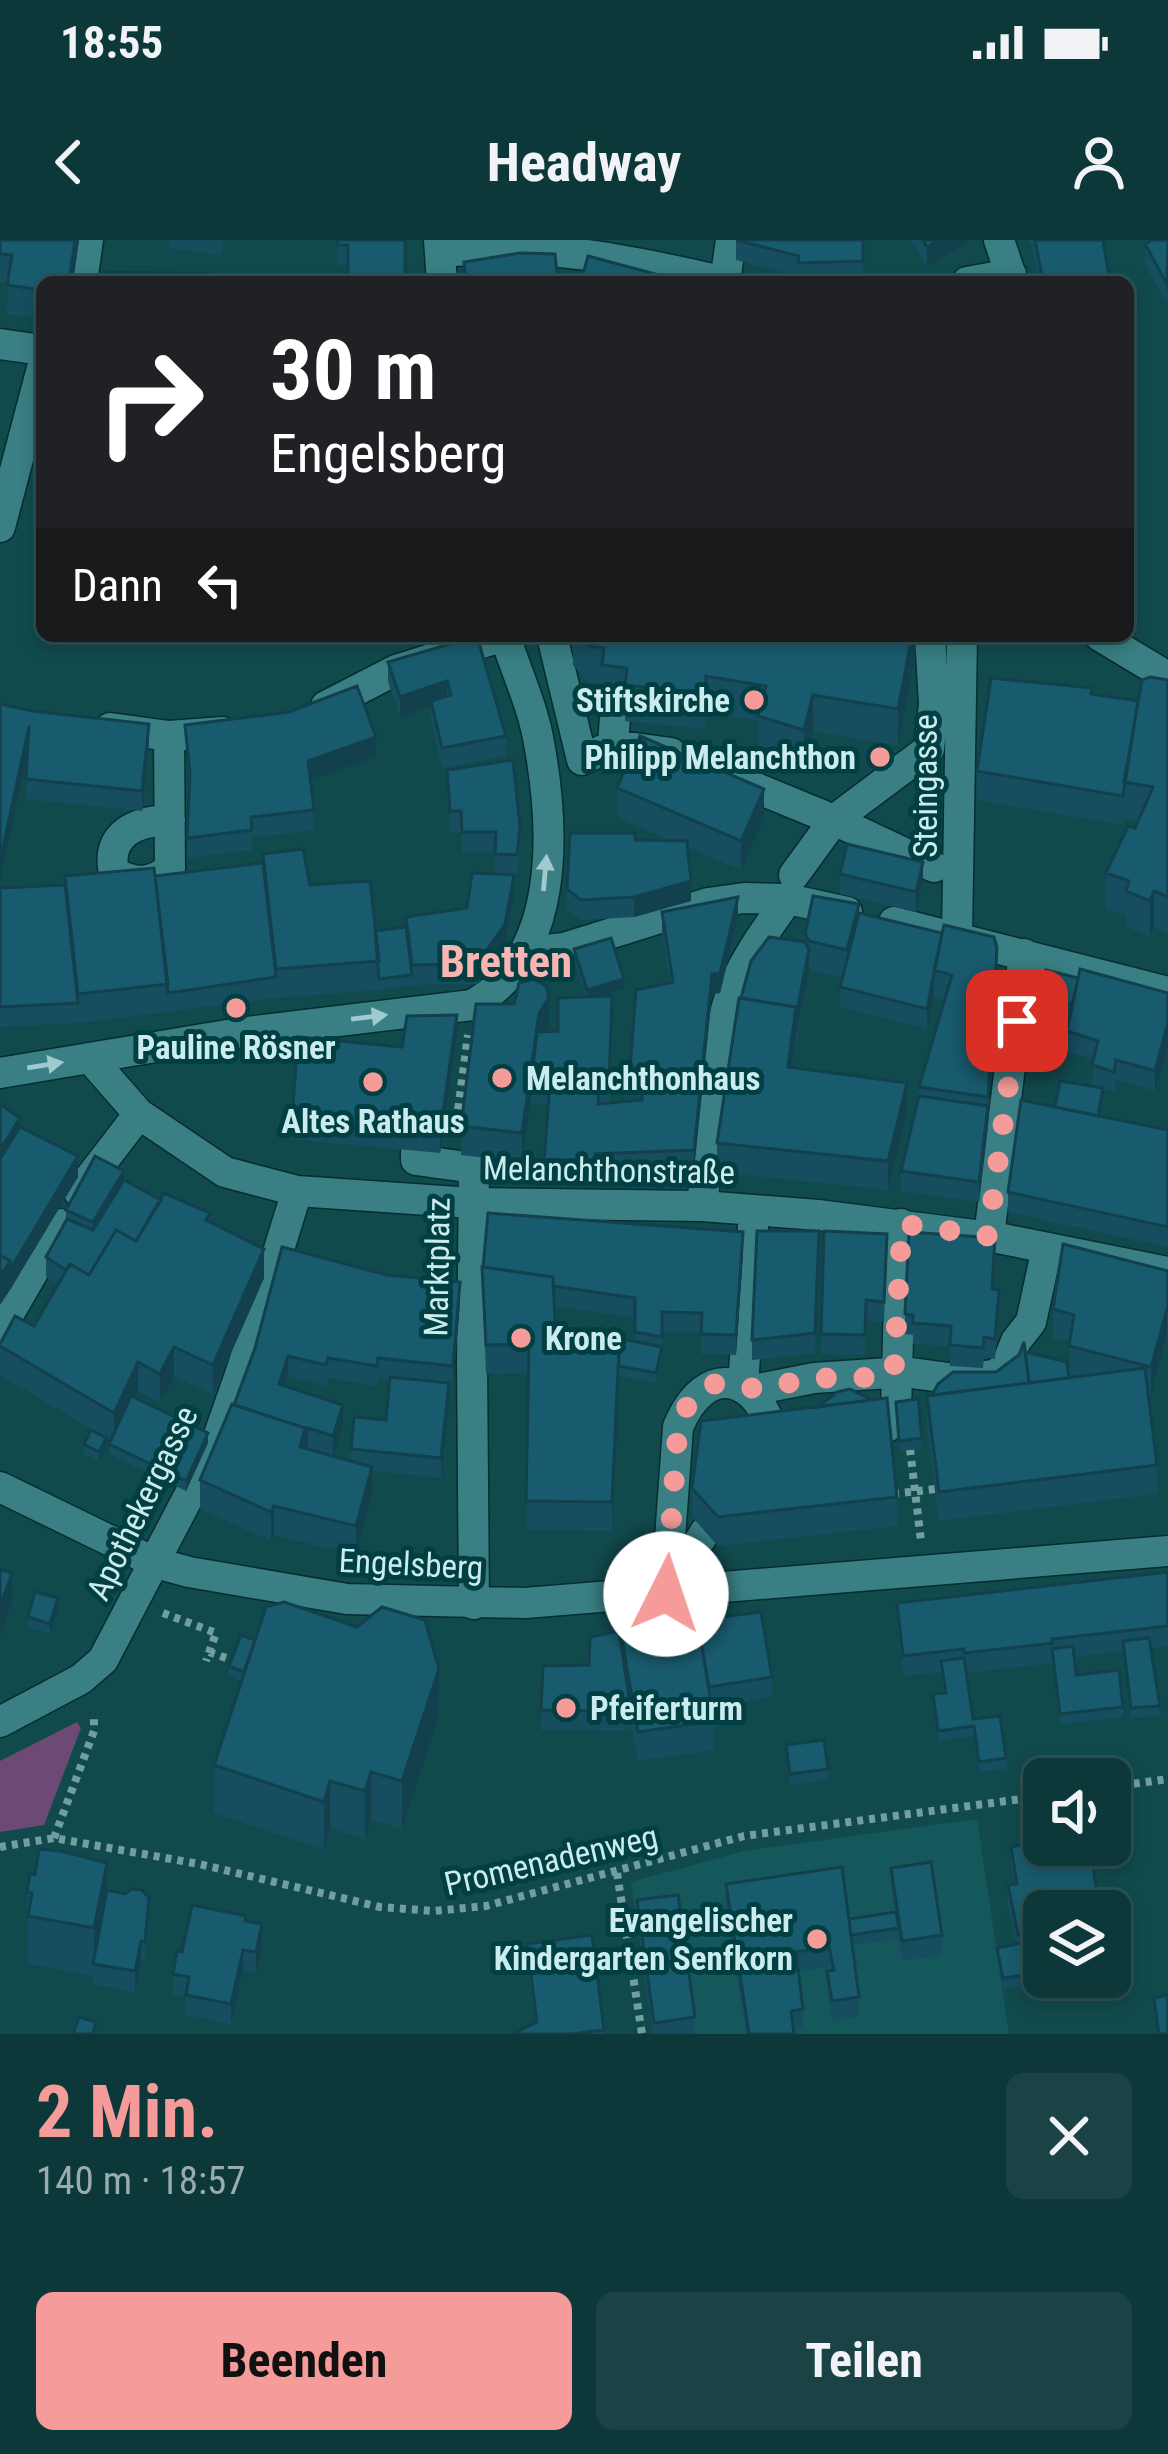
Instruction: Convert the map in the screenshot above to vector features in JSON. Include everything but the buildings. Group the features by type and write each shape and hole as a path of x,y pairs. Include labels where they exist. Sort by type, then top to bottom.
{"street":[{"path":"83,276 88,240"},
{"path":"726,276 731,240"},
{"path":"999,240 1011,276"},
{"path":"440,258 619,248 706,276"},
{"path":"0,344 36,349"},
{"path":"0,527 36,391"},
{"path":"305,717 396,670 485,642"},
{"path":"0,1072 212,1037 472,1005 510,977 526,952 542,910 546,795 539,739 506,642"},
{"path":"553,642 582,760 613,746 662,749 934,867"},
{"path":"701,1207 728,999 834,820 929,749 934,704 930,642"},
{"name":"Steingasse","path":"957,936 962,642"},
{"path":"1110,642 1168,677"},
{"path":"613,746 616,704"},
{"path":"79,723 169,736 264,728"},
{"path":"169,736 170,820"},
{"path":"526,952 564,948 708,903 791,887 1167,990"},
{"path":"988,1236 1024,954"},
{"name":"Melanchthonstraße","path":"90,1058 139,1114 225,1172 297,1191 472,1203 754,1210 988,1236 1168,1273"},
{"path":"0,1329 91,1174 139,1114"},
{"name":"Marktplatz","path":"416,1152 416,1160 474,1168 474,1604"},
{"name":"Apothekergasse","path":"0,1722 93,1671 104,1660 215,1446 297,1191"},
{"path":"743,1388 754,1210"},
{"path":"901,1429 902,1224"},
{"path":"666,1594 678,1427 700,1390 717,1383 758,1389 814,1378 899,1372 996,1384 1016,1341 1031,1322 1047,1248"},
{"path":"743,1388 762,1404 775,1440"},
{"name":"Engelsberg","path":"0,1487 156,1563 347,1599 474,1604 666,1594 1168,1551"},
{"path":"666,1594 705,1532"}],"path":[{"path":"451,1164 469,1023"},
{"path":"901,1429 926,1573"},
{"path":"893,1494 935,1489"},
{"path":"150,1608 216,1633 207,1656 235,1661"},
{"path":"54,1838 94,1730 94,1716"},
{"path":"1131,1784 1168,1779"},
{"name":"Promenadenweg","path":"0,1847 54,1838 199,1864 380,1907 434,1911 486,1906 744,1836 1023,1799"},
{"path":"617,1873 642,2034"}],"shaded area":[{"path":"77,1722 81,1728 44,1825 0,1832 0,1761"},
{"name":"Evangelischer Kindergarten Senfkorn","path":"977,1819 1009,2034 653,2034 631,1882 744,1851"}],"place":[{"name":"Stiftskirche","path":"754,700"},
{"name":"Philipp Melanchthon","path":"880,757"},
{"name":"Pauline Rösner","path":"236,1008"},
{"name":"Melanchthonhaus","path":"502,1078"},
{"name":"Altes Rathaus","path":"373,1082"},
{"name":"Krone","path":"521,1338"},
{"name":"Pfeiferturm","path":"566,1708"},
{"name":"Evangelischer Kindergarten Senfkorn","path":"817,1939"}],"district":[{"name":"Bretten","path":"506,961"}],"route":[{"path":"666,1594 678,1427 689,1402 700,1390 717,1383 758,1389 814,1378 894,1372 902,1224 988,1236 1017,1021"}]}
